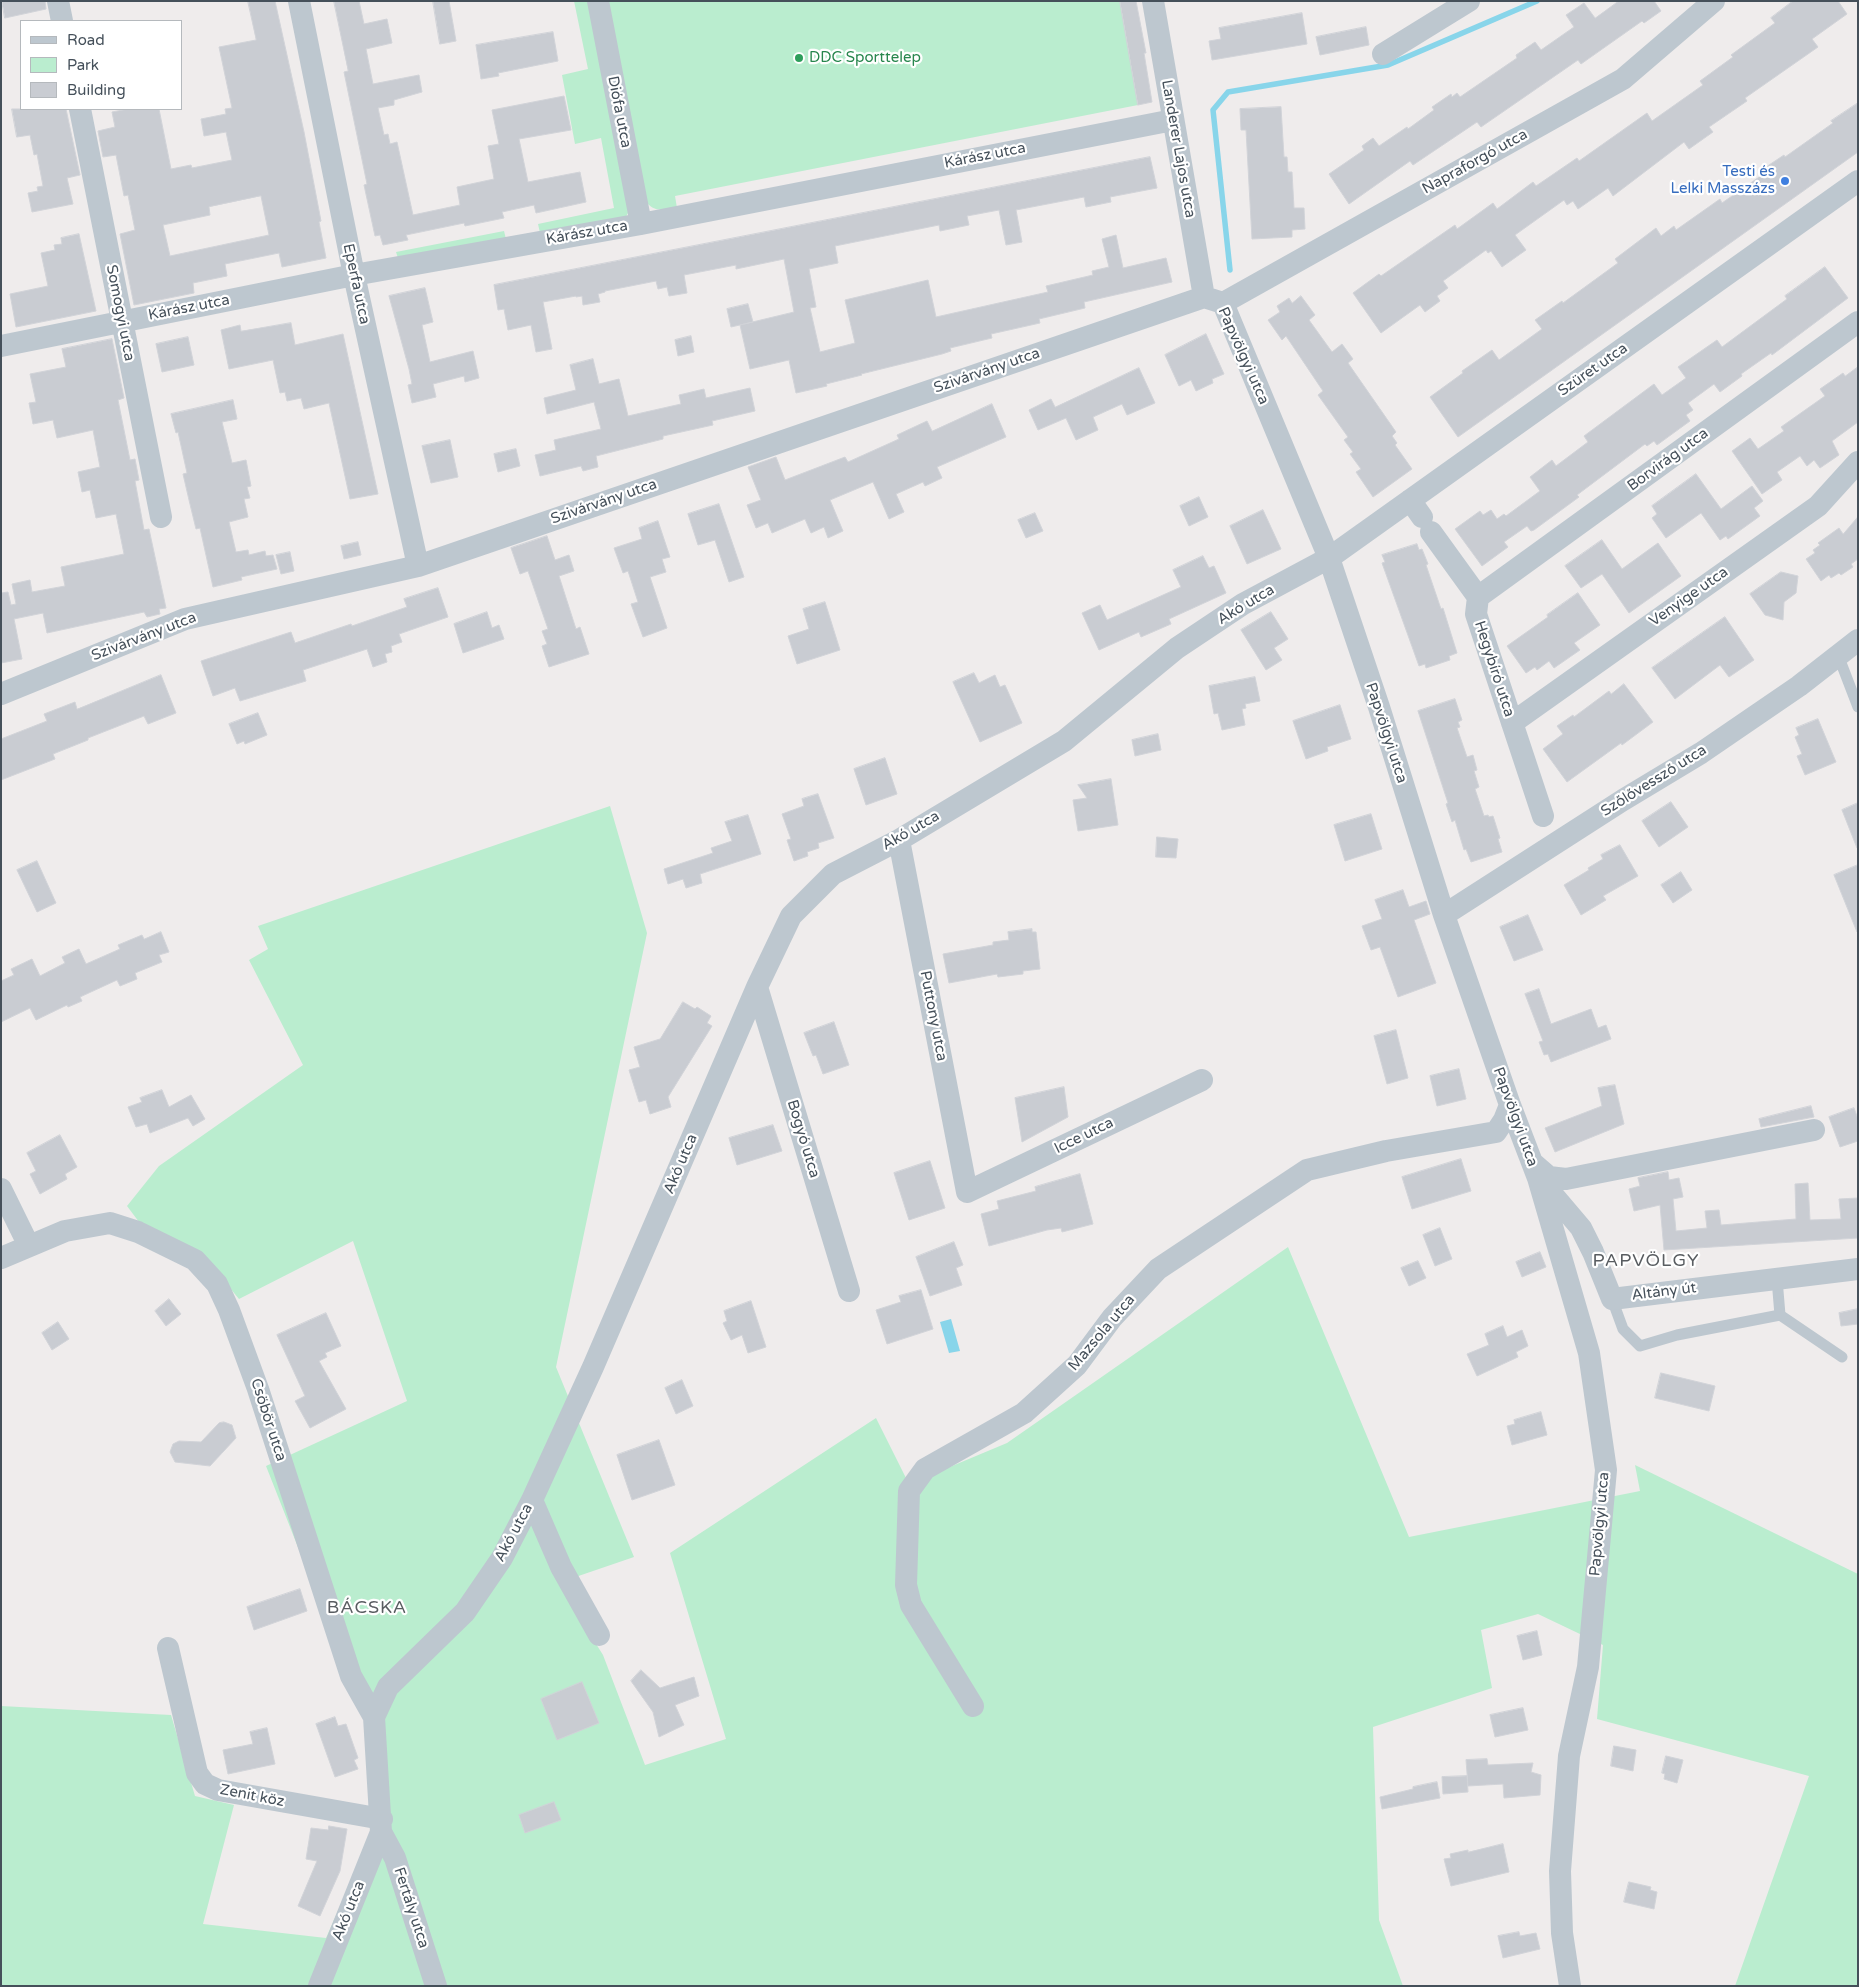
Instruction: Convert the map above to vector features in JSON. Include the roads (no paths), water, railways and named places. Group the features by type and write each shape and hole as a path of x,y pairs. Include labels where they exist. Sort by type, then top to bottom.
{"street":[{"path":"58,1 62,20"},
{"name":"Eperfa utca","path":"299,1 354,275 418,566"},
{"name":"Diófa utca","path":"598,1 641,224"},
{"name":"Landerer Lajos utca","path":"1153,1 1172,120 1214,300"},
{"path":"1383,54 1469,1"},
{"name":"Napraforgó utca","path":"1214,300 1623,79 1714,1"},
{"name":"Somogyi utca","path":"80,110 161,517"},
{"name":"Kárász utca","path":"1,346 354,275 641,224 1172,120"},
{"name":"Szüret utca","path":"1329,558 1421,516 1858,181"},
{"name":"Papvölgyi utca","path":"1214,300 1329,558 1379,707 1444,915 1510,1105 1535,1170 1589,1353 1606,1470 1588,1667 1569,1756 1560,1871 1562,1933 1570,1986"},
{"name":"Szivárvány utca","path":"1,694 185,619 418,566 1214,300"},
{"name":"Borvirág utca","path":"1478,597 1858,322"},
{"name":"Venyige utca","path":"1512,723 1818,506 1858,462"},
{"path":"1421,516 1478,597"},
{"name":"Akó utca","path":"319,1986 381,1825 374,1717 388,1687 465,1612 502,1558 532,1500 593,1367 757,987 790,916 833,874 899,840 1064,741 1177,648 1243,604 1329,558"},
{"name":"Hegybíró utca","path":"1478,597 1476,614 1543,816"},
{"name":"Szőlővessző utca","path":"1444,915 1623,800 1701,753 1799,686 1858,640"},
{"name":"Puttony utca","path":"899,840 967,1192"},
{"name":"Bogyó utca","path":"757,987 849,1291"},
{"name":"Icce utca","path":"967,1192 1202,1080"},
{"name":"Mazsola utca","path":"973,1706 911,1605 906,1585 909,1491 925,1469 1024,1412 1077,1365 1112,1318 1158,1269 1307,1170 1386,1151 1496,1132 1504,1120 1510,1105"},
{"path":"1535,1170 1549,1178 1566,1179 1814,1130"},
{"name":"Altány út","path":"1535,1170 1582,1228 1594,1252 1612,1298 1858,1269"},
{"path":"1,1189 29,1246"},
{"name":"Csöbör utca","path":"1,1258 65,1231 110,1223 138,1232 195,1260 217,1284 229,1310 258,1389 350,1676 374,1717"},
{"path":"532,1500 562,1567 599,1635"},
{"name":"Zenit köz","path":"168,1648 197,1773 205,1784 218,1790 381,1825"},
{"name":"Fertály utca","path":"381,1825 395,1858 436,1986"}],"lane":[{"path":"1838,655 1858,707"},
{"path":"1777,1279 1780,1315"},
{"path":"1612,1298 1623,1330 1640,1346 1677,1335 1780,1315 1842,1357"}],"water":[{"path":"951,1319 960,1351 949,1353 940,1322"}],"waterway":[{"path":"1230,270 1213,110 1228,92 1388,65 1537,1"}],"place":[{"name":"DDC Sporttelep","path":"799,58"},
{"name":"Testi és Lelki Masszázs","path":"1785,181"}],"district":[{"name":"PAPVÖLGY","path":"1646,1261"},
{"name":"BÁCSKA","path":"367,1608"}]}
